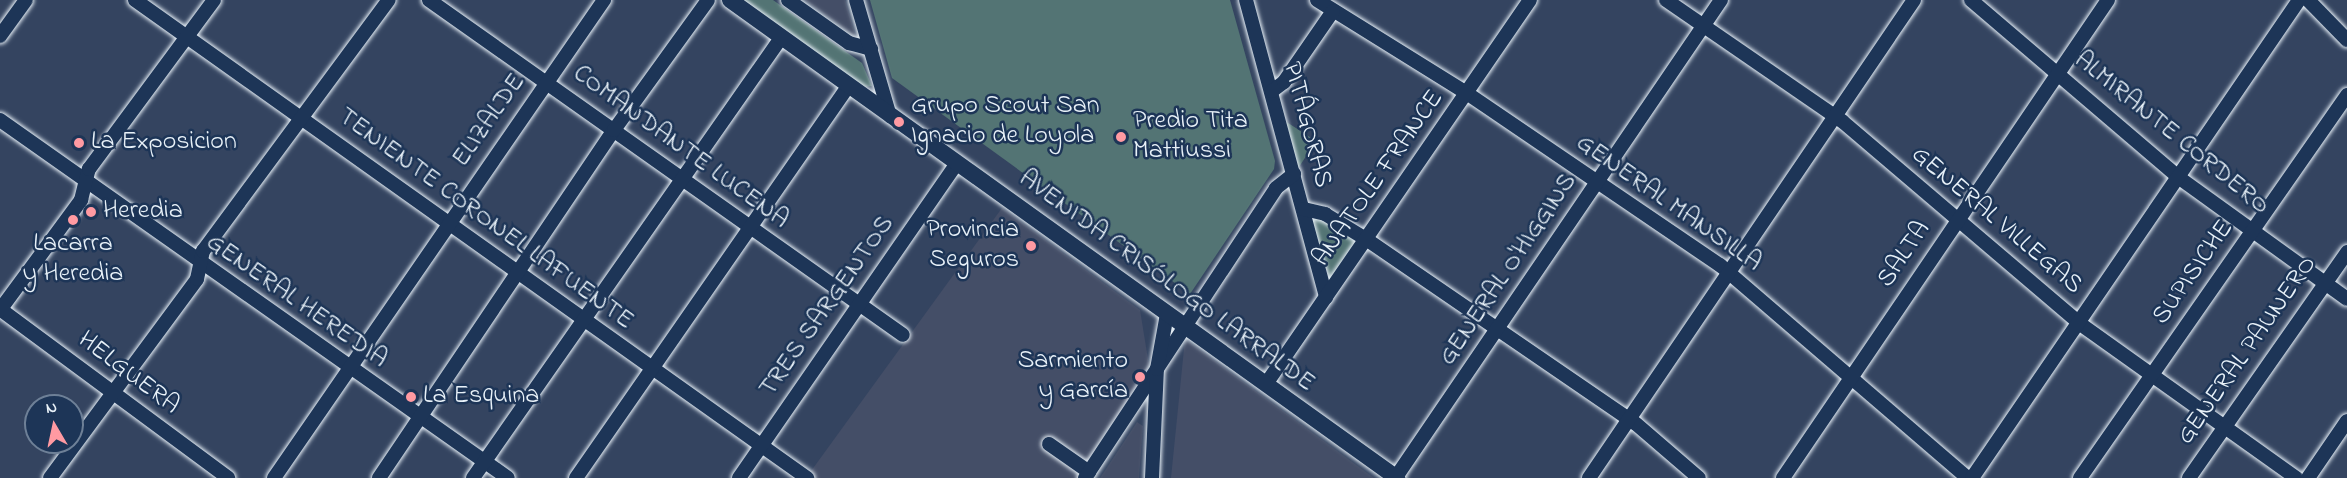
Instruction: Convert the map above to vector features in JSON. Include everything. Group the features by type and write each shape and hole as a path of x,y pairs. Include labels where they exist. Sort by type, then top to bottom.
{"main road":[{"name":"AVENIDA CRISÓLOGO LARRALDE","path":"730,0 1167,315 1187,324 1396,478"}],"street":[{"path":"0,36 26,0"},
{"name":"TENIENTE CORONEL LAFUENTE","path":"135,0 807,478"},
{"path":"0,309 81,200 89,169 214,0"},
{"path":"51,478 196,279 203,250 389,0"},
{"name":"COMANDANTE LUCENA","path":"429,0 547,81 903,335"},
{"name":"ELIZALDE","path":"274,478 604,0"},
{"path":"379,478 419,415 614,130 708,0"},
{"path":"788,0 849,43 871,49"},
{"path":"856,0 890,116"},
{"name":"PITÁGORAS","path":"1246,0 1304,208 1326,297"},
{"name":"GENERAL MANSILLA","path":"1317,0 1468,94 1730,272 1970,478"},
{"name":"GENERAL VILLEGAS","path":"1666,0 1835,117 2079,323 2296,478"},
{"name":"GENERAL O'HIGGINS","path":"1396,478 1721,0"},
{"path":"1589,478 1914,0"},
{"name":"ALMIRANTE CORDERO","path":"1971,0 2178,177 2347,300"},
{"name":"SALTA","path":"1782,478 2108,0"},
{"path":"1970,478 2079,323 2299,0"},
{"path":"2308,0 2347,40"},
{"name":"ANATOLE FRANCE","path":"1266,384 1468,94 1527,1"},
{"path":"1272,91 1284,82 1334,10"},
{"path":"473,478 781,38"},
{"path":"576,478 848,86"},
{"name":"SUPISICHE","path":"2080,478 2347,95"},
{"name":"GENERAL HEREDIA","path":"0,120 200,264 508,478"},
{"name":"TRES SARGENTOS","path":"739,478 957,164"},
{"path":"1048,444 1087,475 1276,188 1294,174"},
{"path":"1304,208 1325,214 1366,239 1629,418 1699,478"},
{"name":"GENERAL PAUNERO","path":"2189,478 2347,252"},
{"name":"HELGUERA","path":"0,309 228,478"},
{"path":"1152,478 1157,369 1167,315"},
{"path":"2308,478 2347,422"}],"shaded area":[{"path":"805,0 845,0 856,38"},
{"path":"1002,208 1140,310 1152,384 1088,478 806,478"},
{"path":"1185,339 1374,478 1171,478"},
{"path":"1137,422 1143,426 1139,478 1100,478"}],"green space":[{"path":"742,0 773,0 862,63 872,86 864,87"},
{"name":"Predio Tita Mattiussi","path":"870,0 1230,0 1275,161 1274,169 1190,294 892,78"},
{"path":"1285,121 1316,141 1297,170"},
{"path":"1318,216 1357,242 1330,281 1312,222"}],"place":[{"name":"Grupo Scout San Ignacio de Loyola","path":"899,122"},
{"name":"Predio Tita Mattiussi","path":"1121,137"},
{"name":"La Exposicion","path":"79,143"},
{"name":"Heredia","path":"91,212"},
{"name":"Lacarra y Heredia","path":"73,220"},
{"name":"Provincia Seguros","path":"1031,246"},
{"name":"Sarmiento y García","path":"1140,377"},
{"name":"La Esquina","path":"411,397"}]}
